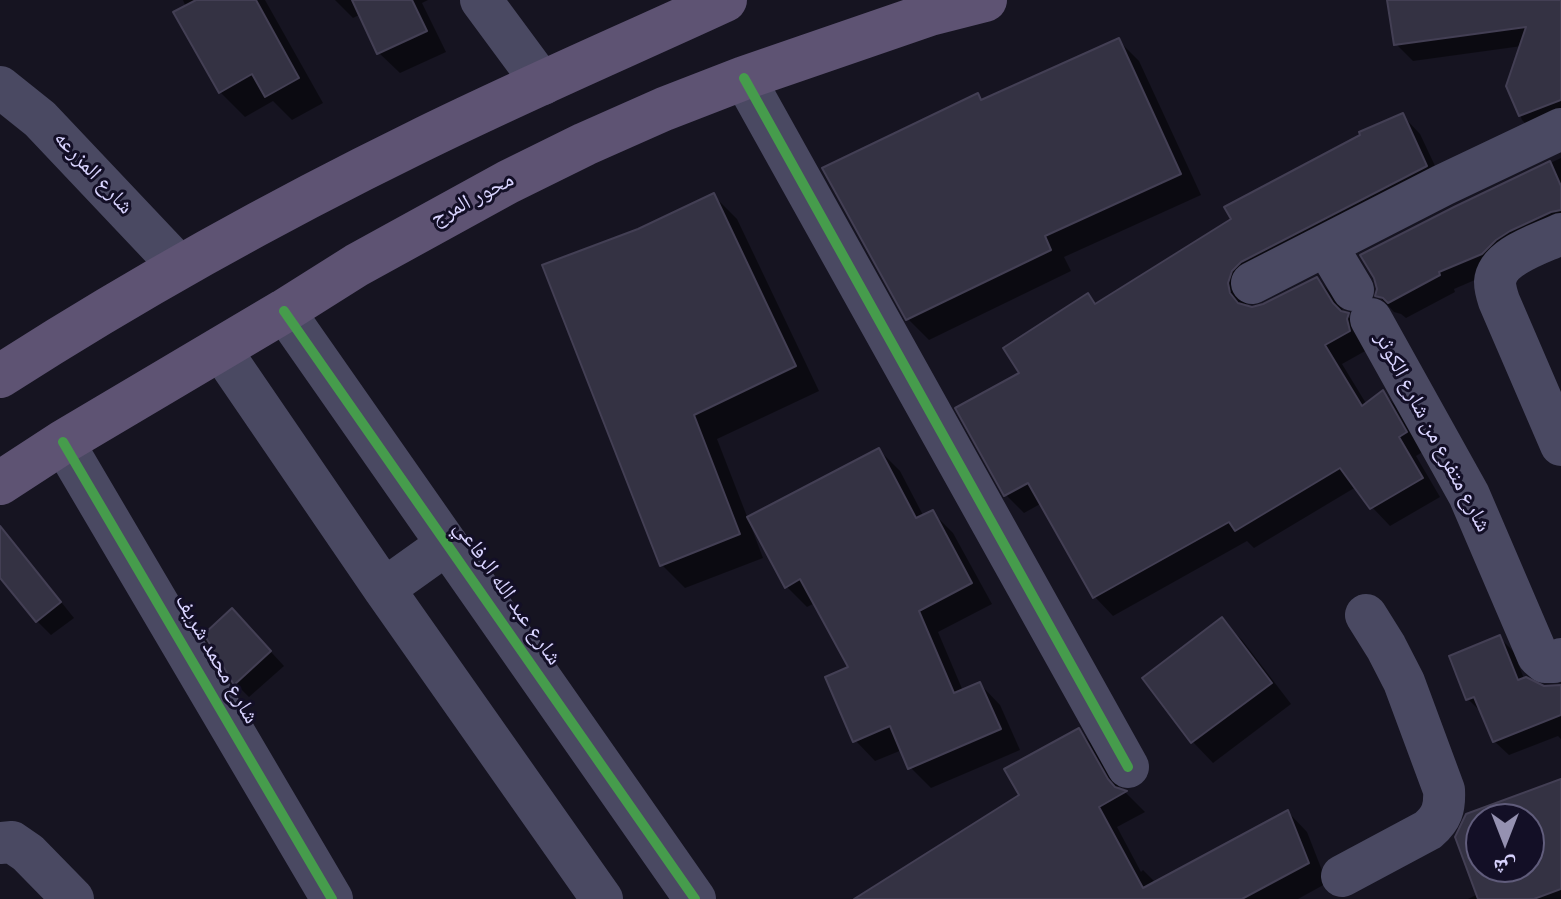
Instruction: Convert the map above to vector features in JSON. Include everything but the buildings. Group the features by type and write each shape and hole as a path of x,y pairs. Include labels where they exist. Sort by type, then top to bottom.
{"main road":[{"path":"0,376 179,266 298,202 419,141 543,84 676,10 725,0"},
{"name":"محور المرج","path":"0,483 357,265 508,182 585,144 744,78 930,14 985,0"}],"street":[{"path":"481,0 543,84"},
{"path":"744,78 1128,767"},
{"name":"شارع المزرعه","path":"0,87 40,119 179,266"},
{"path":"1252,283 1443,185 1561,129"},
{"path":"1561,234 1506,261 1497,273 1494,285 1561,445"},
{"name":"شارع متفرع من شارع الكوثر","path":"1326,245 1469,495 1538,656 1545,662 1561,659"},
{"name":"شارع عبد الله الرفاعي","path":"284,311 695,899"},
{"path":"220,349 602,899"},
{"name":"شارع محمد شريف","path":"63,442 332,899"},
{"path":"384,589 447,544"},
{"path":"1345,880 1428,830 1440,820 1445,805 1444,790 1404,682 1366,615"},
{"path":"6,843 28,853 73,899"}],"cycle path":[{"path":"744,78 1128,767"},
{"path":"284,311 695,899"},
{"path":"63,442 332,899"}]}
